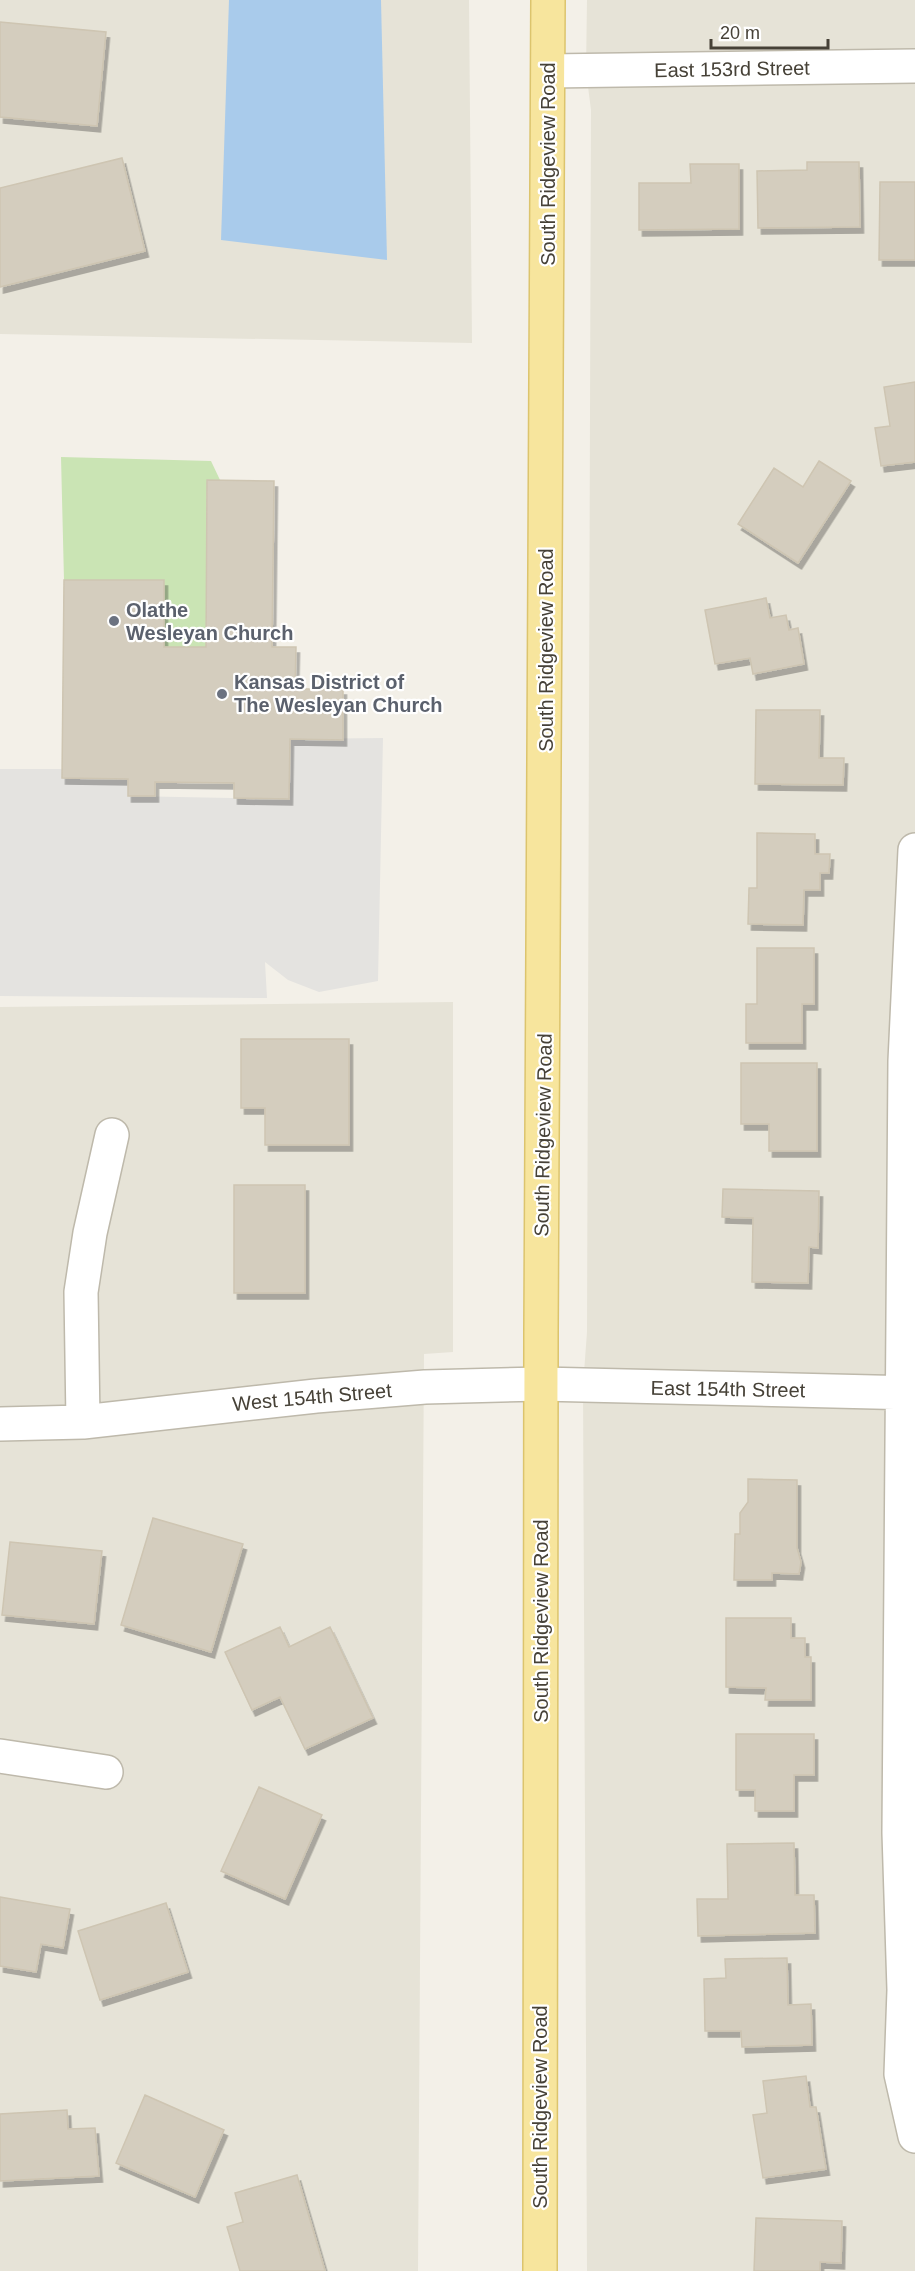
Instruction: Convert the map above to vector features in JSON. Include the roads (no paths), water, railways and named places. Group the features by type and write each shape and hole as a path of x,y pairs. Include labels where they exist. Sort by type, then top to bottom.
{"main road":[{"name":"South Ridgeview Road","path":"540,2271 541,1384 548,0"}],"street":[{"name":"East 153rd Street","path":"549,70 915,66"},
{"path":"915,850 905,1061 909,1393 899,1833 908,1908 901,2074 915,2136"},
{"path":"83,1422 81,1292 90,1233 112,1136"},
{"name":"East 154th Street","path":"541,1384 909,1393"},
{"name":"West 154th Street","path":"0,1424 83,1422 338,1394 425,1387 541,1384"},
{"path":"0,1756 106,1772"}],"water":[{"path":"229,0 381,0 387,260 221,240"}],"place":[{"name":"Olathe Wesleyan Church","path":"114,621"},
{"name":"Kansas District of The Wesleyan Church","path":"222,694"}]}
